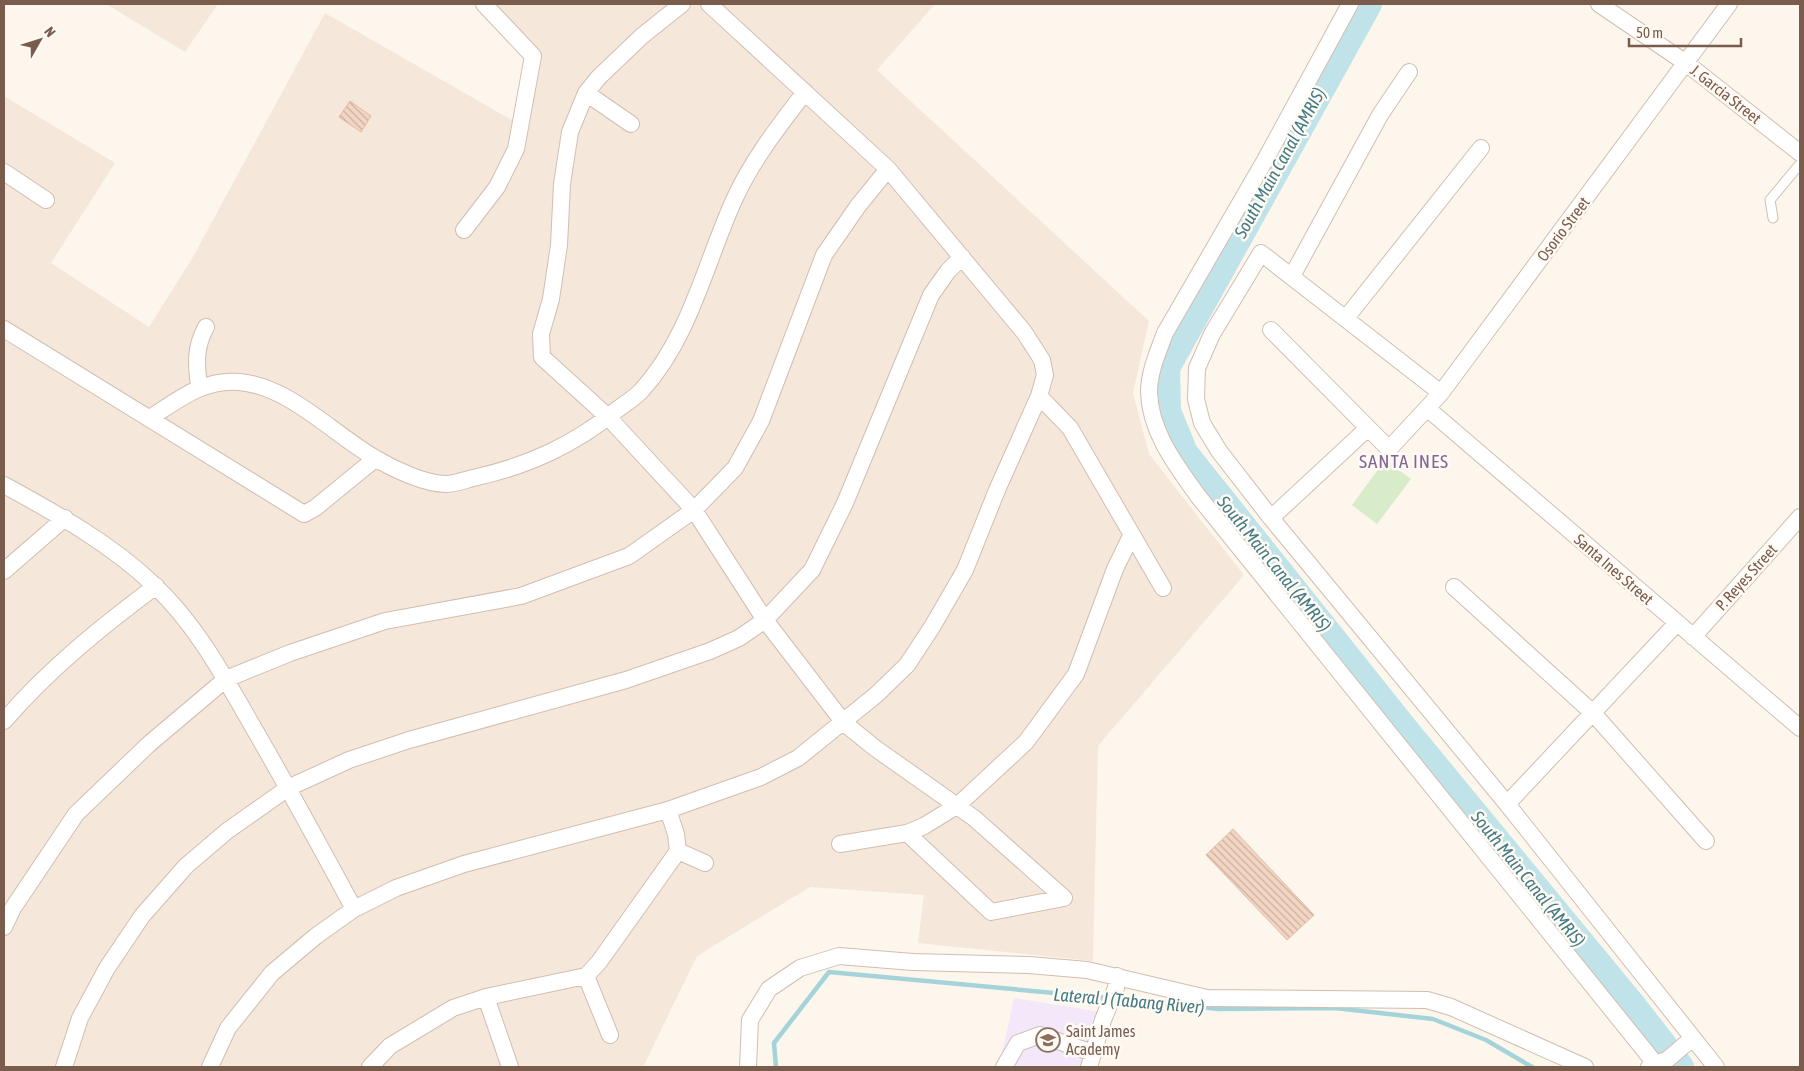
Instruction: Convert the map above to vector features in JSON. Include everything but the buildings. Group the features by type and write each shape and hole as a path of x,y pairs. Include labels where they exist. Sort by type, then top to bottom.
{"street":[{"path":"464,230 497,187 516,148 533,56 484,4"},
{"path":"682,4 642,36 599,77 586,93 570,132 562,184 559,245 551,299 541,334 542,357 608,418 694,510 765,620 844,723 875,748 958,805 1064,898 988,917 907,833"},
{"path":"210,1067 228,1028 272,973 316,936 354,909 396,888 464,864 668,810 761,777 798,758 844,723 907,665 932,627 965,570 997,490 1039,396 1046,374 1042,360 1024,332 888,168 709,4"},
{"path":"1350,4 1264,162 1165,332 1154,362 1149,392 1156,429 1170,458 1198,496 1658,1064 1692,1042"},
{"name":"J. Garcia Street","path":"1599,4 1686,63 1800,153"},
{"name":"Osorio Street","path":"1368,428 1389,449 1428,409 1729,4"},
{"path":"1292,276 1380,115 1409,72"},
{"path":"150,418 199,386 236,381 255,384 278,392 375,459 413,477 446,484 498,472 556,451 608,418 642,391 670,354 691,311 708,260 735,198 760,151 805,92"},
{"path":"586,93 631,124"},
{"path":"1346,318 1480,148"},
{"path":"4,927 13,908 76,814 148,744 226,679 290,653 385,621 521,596 629,556 694,510 735,468 761,422 824,255 858,206 888,168"},
{"path":"4,172 46,200"},
{"path":"1441,393 1261,253 1212,334 1197,368 1196,399 1202,423 1219,451 1271,518 1507,804 1692,1042 1716,1067"},
{"path":"64,1067 80,1018 107,968 142,916 186,866 227,831 288,788 349,760 409,740 626,680 710,651 739,638 765,620 812,570 845,503 931,295 948,271 962,257"},
{"path":"199,386 195,361 199,340 206,327"},
{"path":"4,329 304,514 315,508 375,459"},
{"path":"1271,330 1368,428 1271,518"},
{"path":"1039,396 1070,428 1131,536 1163,588"},
{"name":"Santa Ines Street","path":"1428,409 1800,728"},
{"path":"4,485 65,518 122,556 156,586 186,620 226,679 354,909"},
{"name":"P. Reyes Street","path":"1693,637 1800,517"},
{"path":"4,571 65,518"},
{"path":"840,844 907,833 958,805 1026,742 1076,674 1115,569 1131,536"},
{"path":"4,721 26,695 59,663 99,628 156,586"},
{"path":"1454,587 1593,713 1706,841"},
{"path":"1507,804 1678,623"},
{"path":"370,1067 390,1046 421,1025 453,1008 486,997 586,976 599,962 678,852 676,834 668,810"},
{"path":"678,852 705,863"},
{"path":"748,1067 750,1020 769,989 800,968 839,956 913,962 1029,965 1087,970 1117,982 1207,998 1427,1000 1451,1007 1585,1067"},
{"path":"586,976 610,1035"},
{"path":"1004,1067 1018,1043 1040,1035 1091,1060 1117,982"},
{"path":"486,997 510,1067"}],"lane":[{"path":"1773,218 1770,200 1800,164"}],"shaded area":[{"path":"106,4 218,4 185,52"},
{"path":"493,4 935,4 877,70 1149,321 1133,393 1149,454 1244,575 1098,746 1093,961 918,943 924,895 810,887 697,956 643,1067 4,1067 4,96 115,163 51,263 149,327 193,257 325,13 524,127 540,54"},
{"name":"Saint James Academy","path":"1014,998 1101,1012 1083,1067 999,1067"}],"green space":[{"path":"1385,460 1411,479 1377,524 1352,505"}],"waterway":[{"name":"South Main Canal (AMRIS)","path":"1368,4 1166,368 1167,411 1184,453 1401,725 1635,1009 1680,1067"},
{"name":"Lateral J (Tabang River)","path":"776,1067 774,1043 829,972 1108,998"},
{"name":"Lateral J (Tabang River)","path":"1116,999 1219,1009 1335,1008 1433,1019 1486,1040 1532,1067"}],"place":[{"name":"Saint James Academy","path":"1048,1040"}],"district":[{"name":"SANTA INES","path":"1404,461"}]}
